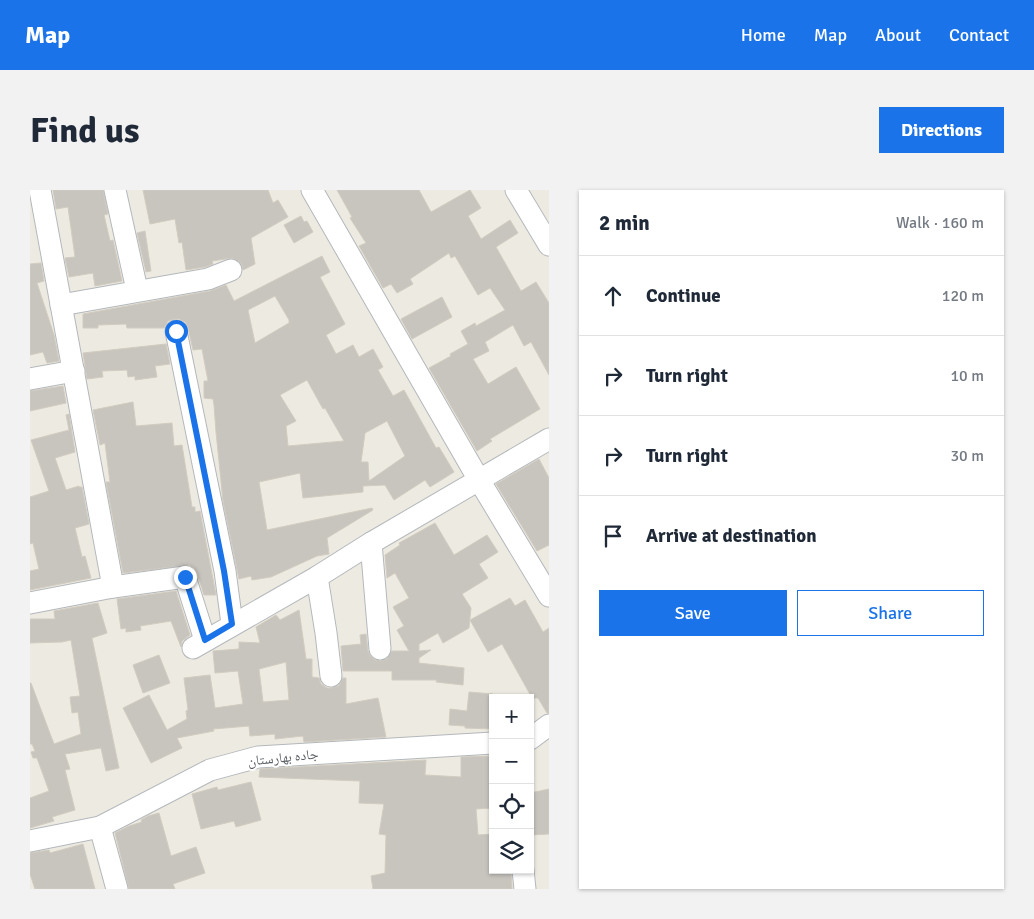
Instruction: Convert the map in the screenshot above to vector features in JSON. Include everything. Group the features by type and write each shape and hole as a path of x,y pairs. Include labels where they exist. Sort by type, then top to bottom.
{"street":[{"path":"40,190 113,587"},
{"path":"115,190 137,290"},
{"path":"312,190 479,480 549,596"},
{"path":"516,190 549,245"},
{"path":"61,304 208,279 232,270"},
{"path":"176,331 224,571 232,624"},
{"path":"30,379 74,371"},
{"path":"30,603 113,587 185,577 199,644 318,577 371,543 549,439"},
{"path":"371,543 380,649"},
{"path":"318,577 331,676"},
{"path":"534,736 549,725"},
{"name":"جاده بهارستان","path":"30,841 100,827 210,770 258,757 489,743"},
{"path":"100,827 117,889"},
{"path":"524,874 525,889"}],"building":[{"path":"53,190 103,190 108,214 104,215 110,241 113,240 122,281 95,286 93,273 69,277 65,258 75,257 68,207 56,209"},
{"path":"143,190 268,190 273,203 278,200 288,217 251,238 255,264 243,270 239,261 232,258 212,261 213,264 205,267 186,270 182,242 179,243 175,219 150,224"},
{"path":"337,190 419,190 431,212 470,190 481,208 468,216 481,239 510,220 518,233 496,247 521,291 536,282 549,303 549,375 531,342 524,346 513,325 485,342 489,351 473,359 488,384 516,367 540,409 490,439 492,441 477,451 429,368 468,344 461,331 475,323 476,326 505,310 490,288 478,295 455,256 451,258 449,253 410,279 413,284 397,293 391,284 383,288 359,246 366,243 350,218 352,217"},
{"path":"301,216 304,222 307,221 313,232 294,243 284,225"},
{"path":"145,231 151,271 146,272 137,233"},
{"path":"322,256 330,272 320,277 345,324 326,335 336,354 353,345 359,357 373,349 383,367 378,370 393,396 404,390 436,448 439,447 454,472 430,487 425,480 394,500 385,485 363,486 363,492 303,498 300,473 259,482 267,530 372,508 373,510 327,538 329,554 317,556 271,577 252,580 251,576 239,579 223,501 213,399 204,398 204,381 208,381 202,349 193,350 185,322 174,319 168,321 164,328 127,328 126,324 98,325 98,328 83,328 83,314 210,291 226,285 234,301","holes":["275,296 289,323 255,343 248,310","307,380 344,441 288,446 286,426 296,421 280,395","387,421 405,456 369,481 368,462 361,462 365,433"]},
{"path":"41,263 44,281 37,283 54,335 59,361 47,363 43,352 30,355 30,264"},
{"path":"442,297 452,317 412,339 401,319"},
{"path":"166,344 170,364 155,366 157,377 135,380 135,376 128,377 127,370 102,371 103,377 87,379 83,353"},
{"path":"63,386 66,403 30,411 30,391"},
{"path":"133,402 136,426 172,423 174,446 182,445 192,507 195,507 195,512 200,511 216,595 204,595 197,573 189,565 123,573 106,482 110,482 105,443 100,445 93,410"},
{"path":"69,414 75,452 55,458 66,490 79,486 82,487 89,524 75,528 82,557 85,556 91,578 30,590 30,571 39,569 33,543 30,544 30,497 49,491 31,440 69,430 66,415"},
{"path":"539,459 549,478 549,545 537,551 496,484"},
{"path":"435,523 454,555 487,535 498,552 479,564 488,578 462,594 471,608 469,628 443,643 438,633 419,644 419,651 431,650 419,658 419,663 464,668 463,685 436,682 437,680 392,680 392,671 343,671 341,646 361,644 360,635 366,634 368,651 375,660 387,659 392,651 409,651 397,630 404,626 393,607 409,598 395,573 387,578 385,555 400,545 399,543"},
{"path":"176,591 190,635 182,641 181,647 171,621 140,626 141,630 126,632 126,628 121,629 117,599"},
{"path":"510,598 515,606 525,600 543,632 549,628 549,713 547,713 538,698 534,698 534,694 530,694 502,644 488,652 470,620"},
{"path":"98,603 107,633 92,638 119,768 106,771 101,748 65,754 70,769 65,770 75,810 52,817 54,821 30,828 30,798 49,791 37,758 33,758 31,752 35,751 32,744 30,744 30,683 54,744 81,734 78,712 72,713 70,697 80,696 71,640 30,643 30,619 55,619 54,611"},
{"path":"299,610 306,659 312,659 312,677 319,678 321,684 327,688 339,686 343,678 346,678 346,704 378,698 386,737 304,742 303,736 275,739 275,734 250,736 249,726 213,729 214,731 177,738 182,748 151,763 123,708 149,695 167,730 187,719 186,711 188,710 184,678 210,675 215,708 243,704 238,671 215,673 213,651 239,649 239,642 260,643 256,627 276,615 280,620","holes":["286,662 289,700 263,702 259,669"]},
{"path":"159,655 170,683 143,693 133,665"},
{"path":"469,692 493,694 489,694 489,729 449,725 450,709 467,711"},
{"path":"489,756 489,808 476,809 478,835 489,834 489,874 511,874 512,889 373,889 371,876 385,873 386,835 379,834 384,804 359,803 360,781 259,777 260,769 426,760 425,775 461,777 461,757"},
{"path":"251,782 261,820 236,827 234,821 201,829 192,794 217,787 218,790"},
{"path":"549,789 549,834 534,835 534,792"},
{"path":"159,813 171,856 196,847 205,873 173,884 175,889 129,889 115,833 142,822 141,820 148,816"},
{"path":"83,844 95,889 35,889 30,874 30,853 49,850 50,853"}],"route":[{"path":"176,331 224,571 232,624 205,640 185,577"}]}
